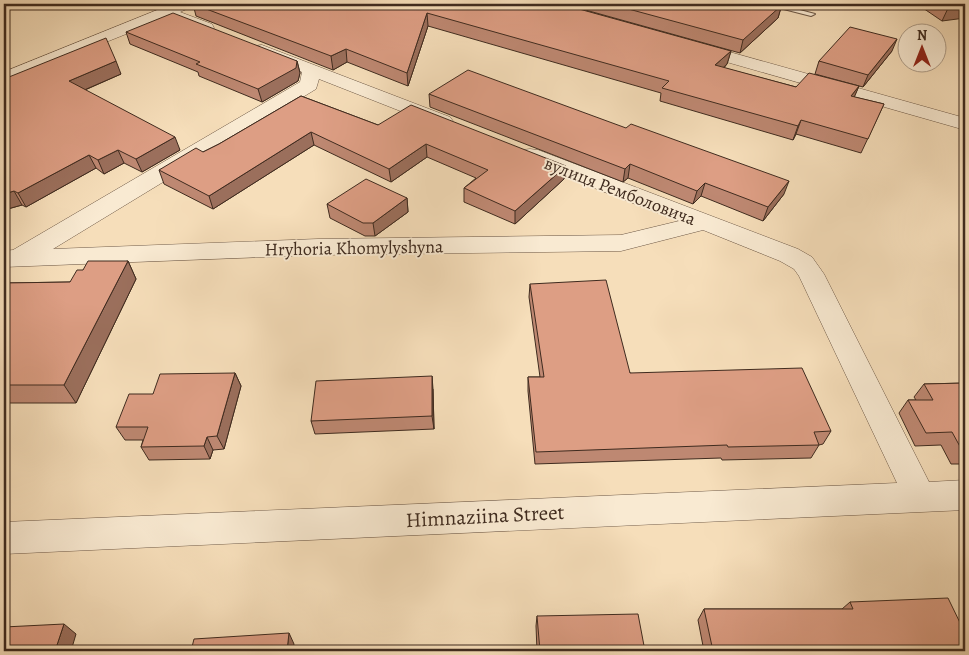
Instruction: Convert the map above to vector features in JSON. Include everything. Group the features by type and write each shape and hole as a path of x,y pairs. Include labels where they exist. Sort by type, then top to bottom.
{"street":[{"path":"4,78 175,8 234,39 460,128"},
{"path":"682,43 965,124"},
{"path":"11,259 309,85 312,69"},
{"name":"вулиця Ремболовича","path":"507,146 702,223 789,255 803,263 811,274 920,497"},
{"name":"Hryhoria Khomylyshyna","path":"11,259 318,247 621,243 702,223"},
{"name":"Himnaziina Street","path":"4,538 965,495"}],"lane":[{"path":"768,4 811,14"}],"building":[{"path":"193,4 561,4 731,51 715,65 796,87 809,73 859,86 851,96 884,104 868,139 801,120 798,126 662,88 669,81 427,13 407,73 346,49 331,56"},
{"path":"610,4 778,4 782,5 743,40"},
{"path":"173,13 297,61 296,68 258,89 196,64 200,62 126,32"},
{"path":"850,27 896,39 868,75 819,61"},
{"path":"106,38 116,61 69,81 175,137 136,159 118,150 98,160 89,155 18,193 14,191 4,194 4,79"},
{"path":"468,70 626,128 631,124 789,181 768,207 705,183 697,191 630,164 625,169 429,94"},
{"path":"301,96 378,125 411,105 566,166 515,211 464,188 488,170 426,144 389,169 311,132 209,196 159,170 196,148 203,152 219,144"},
{"path":"366,179 407,198 373,223 363,223 327,204"},
{"path":"88,261 128,261 64,385 4,385 4,283 70,282 77,270 83,270"},
{"path":"606,280 630,373 802,368 831,431 814,432 819,445 728,447 727,445 536,452 528,377 544,377 530,284"},
{"path":"235,373 217,436 207,437 204,446 141,447 148,427 116,427 129,394 153,394 160,374"},
{"path":"432,376 432,416 311,421 316,381"},
{"path":"965,383 965,452 963,452 952,432 926,433 908,400 933,400 924,384"},
{"path":"948,598 965,633 965,651 713,651 704,609 853,609 850,602"},
{"path":"638,614 645,651 540,651 537,616"},
{"path":"64,624 55,651 4,651 4,627"},
{"path":"289,633 287,651 191,651 194,639"}]}
